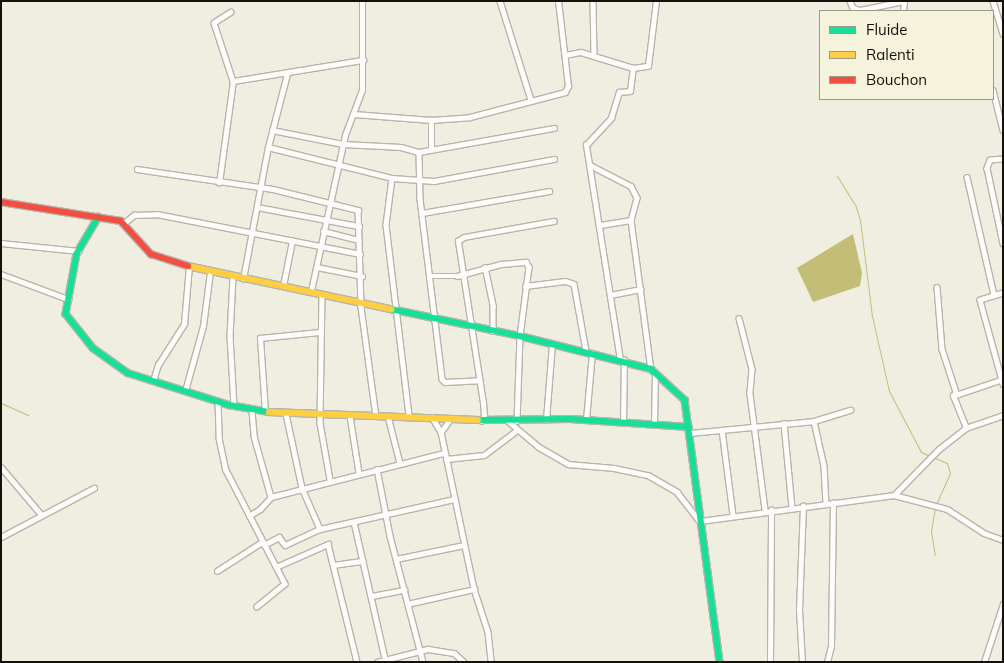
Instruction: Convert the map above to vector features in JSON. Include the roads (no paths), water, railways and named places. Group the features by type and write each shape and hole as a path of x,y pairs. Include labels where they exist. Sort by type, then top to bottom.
{"street":[{"path":"311,291 343,144 362,90 362,1"},
{"path":"500,1 531,100"},
{"path":"354,114 431,120 470,116 566,91 565,55 558,1"},
{"path":"593,1 594,56"},
{"path":"565,55 581,52 633,68 648,66 656,1"},
{"path":"850,1 853,8 858,10"},
{"path":"864,10 904,1"},
{"path":"993,1 1003,34"},
{"path":"219,183 233,81 214,23 231,12"},
{"path":"233,81 287,74 363,60"},
{"path":"623,422 622,360 610,295 587,141 611,118 619,92 630,91 633,68"},
{"path":"243,279 268,148 287,74"},
{"path":"994,94 1003,130"},
{"path":"431,120 431,150"},
{"path":"272,130 343,144 401,148 419,152 554,128"},
{"path":"268,148 392,178 439,180 554,160"},
{"path":"419,152 418,179 433,318 442,381 479,380"},
{"path":"1003,159 990,160 987,168 1003,243"},
{"path":"590,165 633,188 637,198 631,220 653,371 654,424"},
{"path":"136,169 260,188 330,202 357,210 362,276 361,304 376,416"},
{"path":"967,177 994,295"},
{"path":"392,178 386,225 409,416"},
{"path":"422,213 549,191"},
{"path":"1,202 98,217 124,223 151,254 210,272 311,291 361,304 520,336 622,360 653,371 685,400 720,662"},
{"path":"257,207 358,226"},
{"path":"124,223 134,215 157,214 360,254"},
{"path":"98,217 79,251 68,299 68,317 94,348 123,371 252,411 350,416 483,418 490,422 586,420 654,424 689,430 722,430 814,420 850,410"},
{"path":"600,225 631,220"},
{"path":"483,418 460,239 554,221"},
{"path":"323,231 359,240"},
{"path":"283,286 292,241"},
{"path":"1,243 79,251"},
{"path":"429,276 463,274 485,267 526,262 528,267 520,336 517,421"},
{"path":"153,381 158,365 184,324 188,266"},
{"path":"317,267 362,276"},
{"path":"485,267 493,306 493,331"},
{"path":"185,391 203,326 210,272"},
{"path":"1,274 68,299"},
{"path":"233,277 230,336 234,406"},
{"path":"525,286 565,281 574,284 589,352 586,420"},
{"path":"937,287 942,349 956,392 953,396 966,428"},
{"path":"610,295 640,289"},
{"path":"956,392 1002,381 980,300 1003,293"},
{"path":"322,294 319,332 322,367 320,415 330,480"},
{"path":"739,318 752,370 750,394 765,510"},
{"path":"265,412 260,338 319,332"},
{"path":"546,420 552,344"},
{"path":"613,358 619,350"},
{"path":"218,402 222,459 285,585 257,607"},
{"path":"252,411 254,436 271,497"},
{"path":"286,414 302,488 320,529"},
{"path":"894,494 939,449 966,428 1003,415"},
{"path":"350,416 359,473"},
{"path":"388,416 400,463"},
{"path":"432,417 441,432 474,589 488,632 491,662"},
{"path":"441,432 450,419"},
{"path":"814,420 824,466 826,504"},
{"path":"508,421 517,430 568,464 614,468 648,475 677,492 700,521"},
{"path":"784,423 792,507"},
{"path":"446,460 484,455 517,430"},
{"path":"722,430 733,515"},
{"path":"249,516 260,510 271,497 330,480 444,453"},
{"path":"1,467 41,514"},
{"path":"377,469 396,559 422,661 416,662"},
{"path":"1,537 41,514 94,488"},
{"path":"700,521 765,510 826,504 894,494 947,509 984,533 1003,540"},
{"path":"217,571 263,543 278,537 285,545 320,529 454,499"},
{"path":"827,662 831,646 833,503"},
{"path":"802,662 799,610 803,506"},
{"path":"770,662 772,510"},
{"path":"354,522 385,659"},
{"path":"276,567 326,544 333,565 356,662"},
{"path":"396,559 464,545"},
{"path":"333,565 363,561"},
{"path":"407,604 474,589"},
{"path":"372,596 404,590"},
{"path":"984,662 1003,604"},
{"path":"377,662 418,650 450,651 464,662"}],"waterway":[{"path":"837,176 856,207 860,220 872,316 889,391 921,452 947,463 950,473 936,504"},
{"path":"1,403 28,415"},
{"path":"935,508 931,531 935,555"}]}
